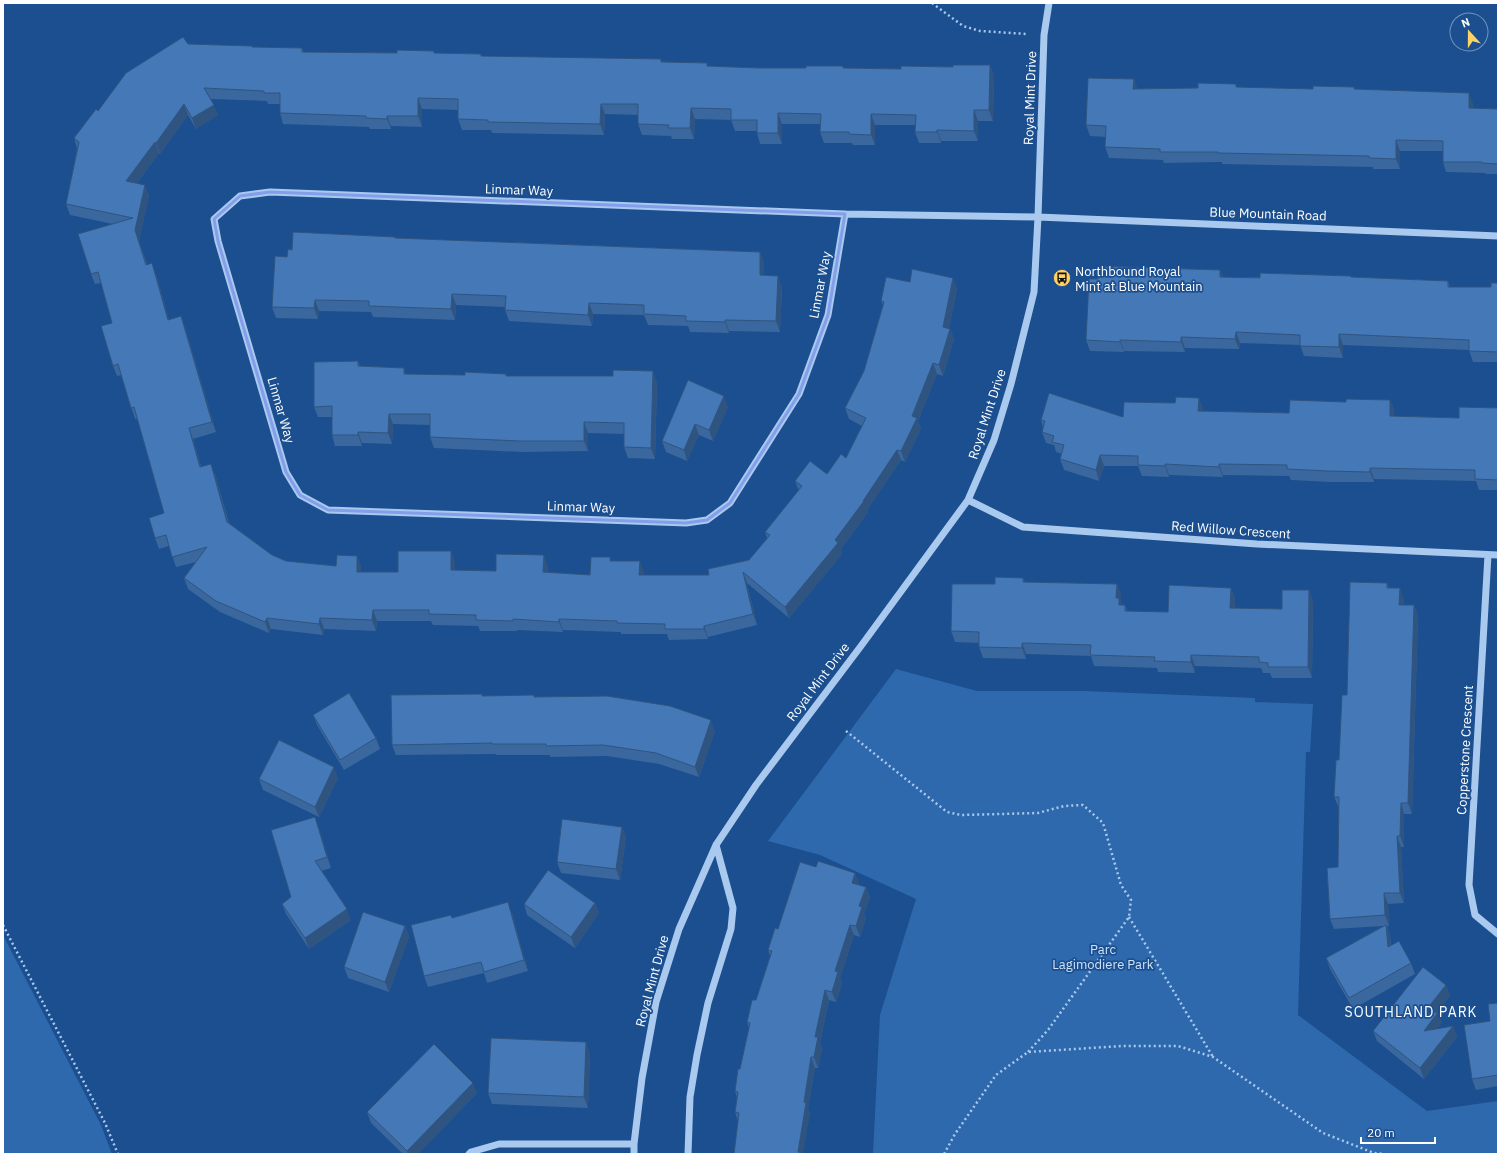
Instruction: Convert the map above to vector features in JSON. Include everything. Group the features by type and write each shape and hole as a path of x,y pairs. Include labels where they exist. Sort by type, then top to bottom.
{"street":[{"name":"Royal Mint Drive","path":"634,1154 642,1078 656,1002 679,929 716,845 756,784 861,646 968,500 994,440 1012,384 1034,292 1044,35 1049,3"},
{"name":"Linmar Way","path":"845,214 828,315 799,394 730,503 707,520 686,523 328,510 300,495 286,472 220,248 214,219 240,196 270,192 845,214 1038,217"},
{"name":"Blue Mountain Road","path":"1038,217 1498,236"},
{"name":"Red Willow Crescent","path":"968,500 1023,527 1257,544 1498,555"},
{"name":"Copperstone Crescent","path":"1488,555 1469,885 1475,915 1498,934"},
{"path":"688,1154 690,1097 697,1055 708,1003 731,929 733,908 716,845"},
{"path":"469,1154 471,1152 499,1144 634,1144"}],"path":[{"path":"932,3 963,26 974,29 1013,34 1044,35"},
{"path":"846,731 947,812 961,815 1038,813 1064,806 1083,805 1103,823 1120,885 1131,900 1129,917 1048,1030 1028,1052 996,1075 955,1134 944,1154"},
{"path":"1129,917 1213,1057"},
{"path":"3,925 105,1123 118,1154"},
{"path":"1028,1052 1122,1046 1178,1046 1213,1057 1323,1133 1374,1153 1383,1154"}],"highlighted area":[{"path":"270,192 845,214 828,315 799,394 730,503 707,520 686,523 328,510 300,495 286,472 218,241 214,219 240,196"}],"green space":[{"name":"Parc Lagimodiere Park","path":"896,669 977,691 1085,691 1255,698 1255,702 1313,704 1310,752 1306,752 1298,1015 1427,1111 1498,1101 1498,1154 873,1154 880,1015 916,899 820,855 768,841"},
{"path":"3,935 101,1125 112,1154 3,1154"}],"building":[{"path":"183,37 188,44 302,48 302,52 397,53 397,50 434,51 434,53 481,54 481,56 661,59 661,62 707,63 707,66 758,68 843,66 843,68 901,69 901,66 953,67 953,65 990,65 989,110 974,110 974,131 937,130 937,132 915,132 916,115 871,114 871,135 849,134 849,132 820,132 821,114 778,113 778,133 757,133 757,120 731,120 731,109 691,108 690,128 668,128 669,125 638,124 638,104 601,104 600,124 488,122 488,120 458,119 458,99 418,98 418,116 387,116 387,119 366,118 366,116 280,113 280,93 204,88 214,105 192,118 184,104 126,181 145,185 135,230 146,265 152,263 168,320 181,316 212,422 189,428 200,467 211,464 227,522 272,555 286,561 336,566 337,555 357,556 357,572 398,572 398,551 451,551 451,570 496,571 496,554 544,555 543,572 590,575 591,557 610,557 610,561 640,561 639,575 709,575 708,569 749,560 770,535 765,532 802,486 795,481 810,461 827,474 841,454 846,458 866,418 845,408 864,371 884,302 881,301 886,277 910,282 912,269 953,278 943,327 950,329 939,365 933,363 912,416 917,418 901,451 897,450 864,501 835,540 838,543 785,607 743,572 753,614 704,626 704,629 665,629 665,624 617,623 617,621 559,619 559,622 513,619 513,621 476,620 476,615 429,614 429,610 373,610 372,620 320,618 319,624 267,618 265,622 216,601 184,578 207,547 172,557 166,535 155,538 149,518 164,513 134,407 131,408 118,364 113,366 101,326 112,323 98,272 91,274 78,234 133,218 66,204 79,142 74,138 96,109 98,111 126,73"},
{"path":"1088,78 1134,79 1133,89 1198,88 1198,83 1236,84 1236,87 1313,89 1313,86 1354,87 1354,89 1469,93 1469,108 1498,109 1498,164 1482,162 1443,162 1443,141 1396,140 1396,159 1369,158 1369,156 1160,152 1160,149 1105,147 1106,126 1086,125"},
{"path":"293,232 395,238 760,252 760,275 778,276 776,321 686,321 686,316 644,314 644,305 589,303 588,315 505,310 506,296 452,294 451,309 369,306 369,301 315,300 314,308 272,307 275,256 287,257 288,249 292,250"},
{"path":"1098,266 1220,270 1220,277 1260,278 1260,273 1448,281 1448,287 1491,287 1491,283 1498,283 1498,352 1469,351 1469,340 1339,334 1339,347 1300,346 1300,335 1236,332 1235,339 1181,337 1181,342 1120,340 1120,342 1086,340 1089,279 1098,279"},
{"path":"358,361 358,366 404,368 404,374 465,375 465,372 506,374 506,376 613,376 613,370 653,371 651,448 624,447 624,423 584,422 584,441 519,441 430,437 430,414 389,414 388,433 358,432 358,435 332,435 332,406 314,407 314,362"},
{"path":"688,380 724,396 709,430 695,424 684,450 662,441"},
{"path":"1049,393 1123,417 1124,402 1175,403 1176,397 1199,398 1198,411 1289,413 1290,400 1346,402 1346,399 1390,400 1390,416 1459,418 1459,407 1498,408 1498,480 1475,479 1475,470 1370,468 1370,472 1287,469 1287,465 1219,464 1219,467 1165,464 1165,466 1138,465 1138,456 1100,455 1096,470 1060,459 1064,445 1052,442 1054,436 1042,432 1045,421 1041,420"},
{"path":"995,577 1023,578 1023,582 1117,584 1116,598 1119,598 1119,605 1125,605 1125,611 1168,612 1169,585 1231,588 1230,608 1282,609 1282,590 1309,590 1308,667 1268,667 1268,663 1259,662 1259,657 1191,655 1191,662 1154,661 1155,657 1090,655 1091,645 1022,643 1022,648 979,647 979,632 951,631 952,584 995,584"},
{"path":"1350,582 1387,583 1387,588 1400,588 1399,605 1414,605 1408,803 1401,803 1400,836 1397,836 1400,893 1384,893 1385,915 1330,919 1327,868 1338,867 1339,797 1334,797 1336,760 1339,760 1342,695 1347,695"},
{"path":"349,693 376,738 340,760 313,715"},
{"path":"482,694 482,696 534,695 534,697 607,696 670,706 711,720 695,767 656,753 603,745 546,746 546,744 492,743 392,745 391,695"},
{"path":"279,740 334,767 315,807 259,779"},
{"path":"315,817 327,857 315,861 347,909 305,938 282,904 291,897 271,830"},
{"path":"562,819 622,827 616,869 557,862"},
{"path":"818,861 855,873 852,883 866,887 859,906 862,907 856,926 850,925 835,971 838,972 832,992 825,990 815,1037 818,1037 814,1057 811,1057 804,1102 806,1103 798,1152 804,1154 734,1154 739,1113 735,1112 738,1092 735,1091 738,1069 740,1069 750,1023 747,1022 752,1000 756,1000 772,951 768,950 775,928 778,929 800,862 816,867"},
{"path":"548,870 595,903 571,937 524,904"},
{"path":"508,902 524,960 484,972 481,962 424,976 411,925 451,915 452,918"},
{"path":"363,912 405,926 385,982 344,967"},
{"path":"1386,925 1388,947 1399,941 1411,963 1349,998 1326,958"},
{"path":"1423,967 1446,985 1423,1014 1438,1012 1424,1031 1453,1026 1420,1068 1373,1031"},
{"path":"1498,1003 1498,1075 1472,1079 1464,1025 1490,1021 1488,1004"},
{"path":"491,1038 586,1042 584,1097 488,1093"},
{"path":"434,1044 473,1083 407,1151 367,1112"}],"place":[{"name":"Northbound Royal Mint at Blue Mountain","path":"1062,278"}],"district":[{"name":"SOUTHLAND PARK","path":"1411,1012"}]}
